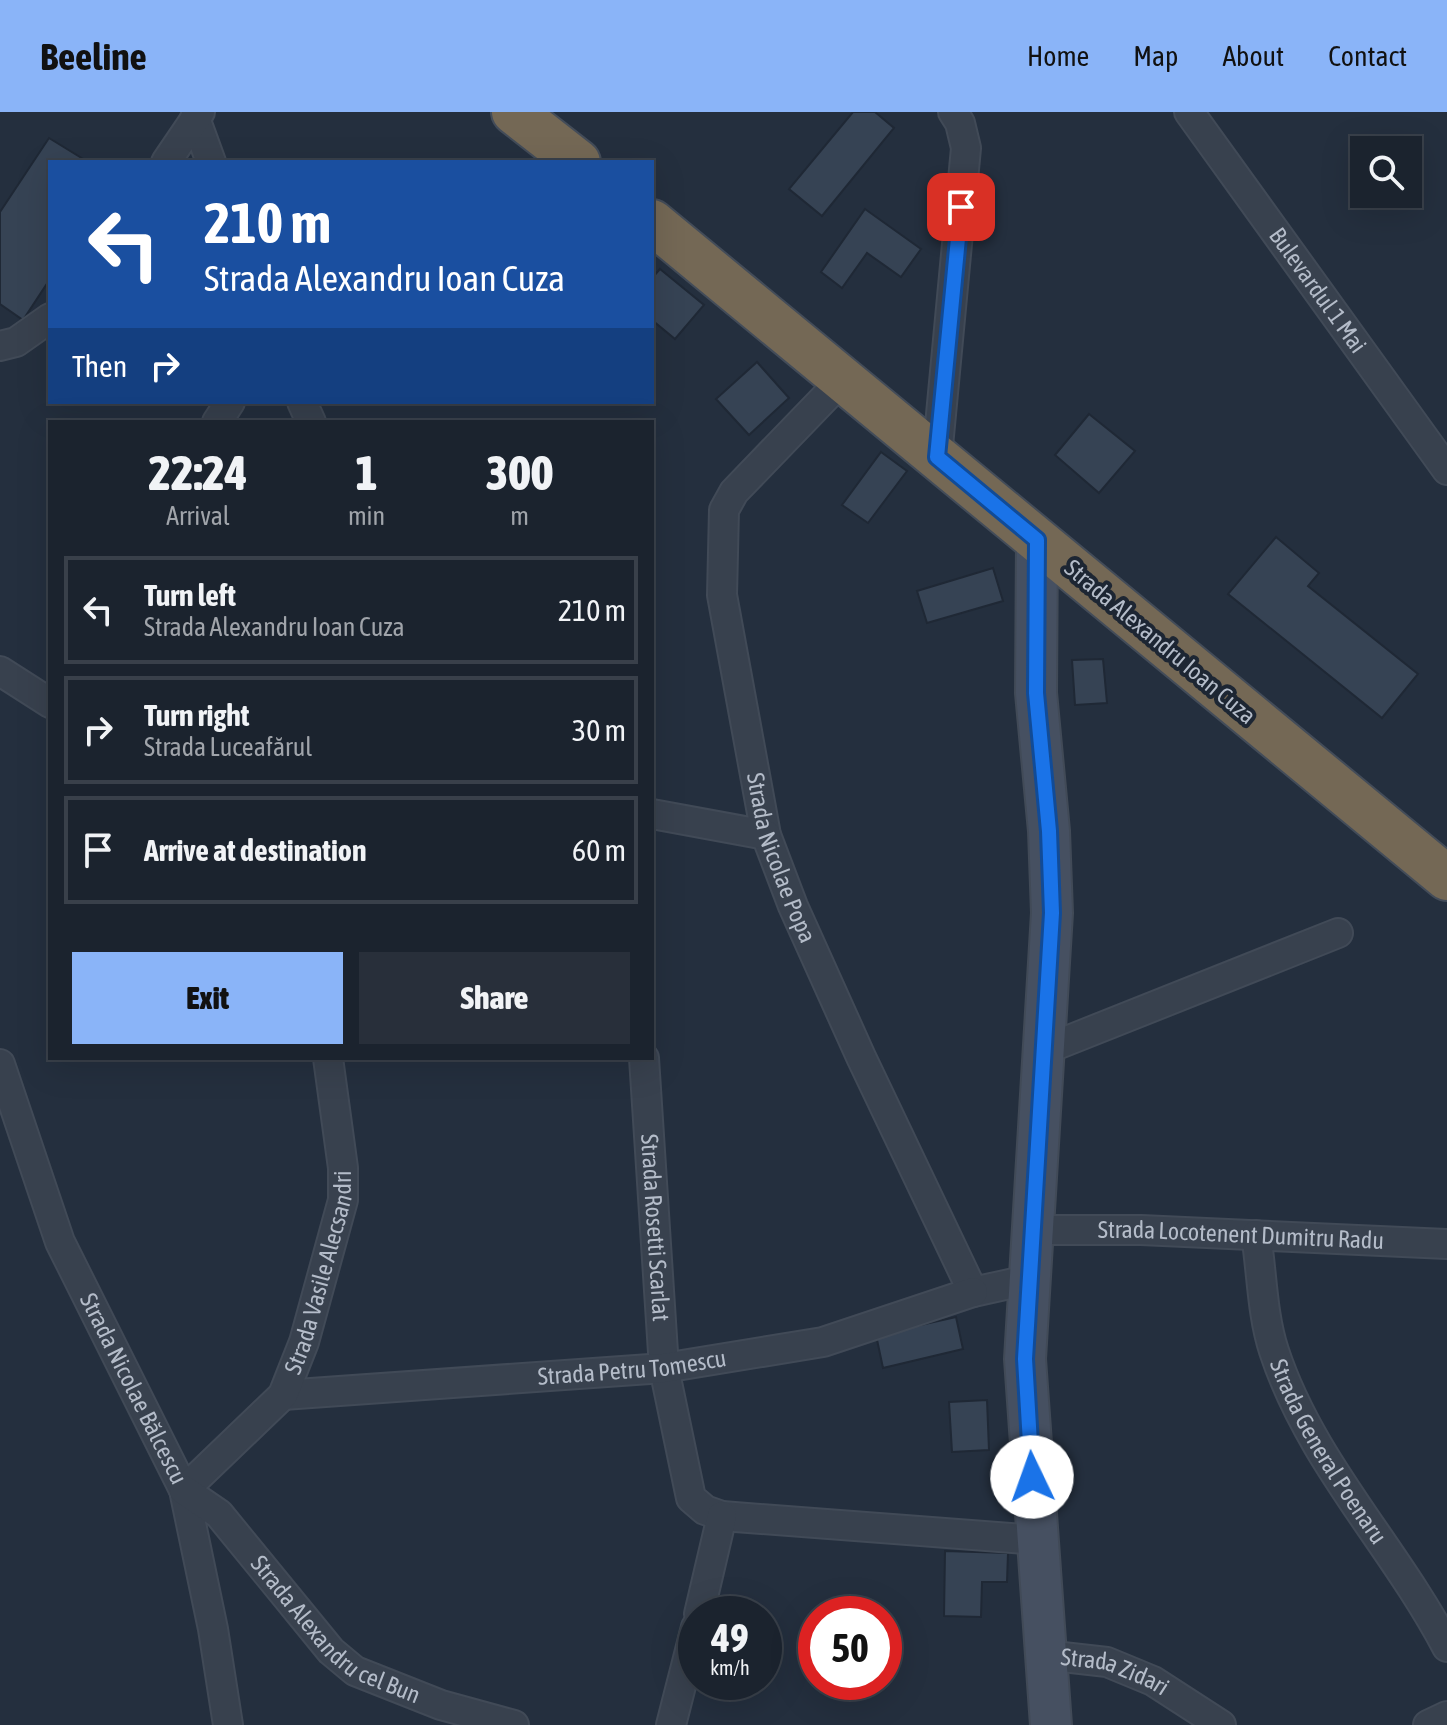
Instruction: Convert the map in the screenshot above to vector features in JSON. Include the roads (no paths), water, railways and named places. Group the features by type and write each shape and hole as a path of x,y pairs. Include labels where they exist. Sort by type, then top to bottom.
{"highway":[{"path":"514,112 575,160"},
{"name":"Strada Alexandru Ioan Cuza","path":"654,224 1447,878"}],"main road":[{"path":"1037,540 1036,693 1049,831 1052,913 1025,1359 1051,1725"}],"street":[{"name":"Bulevardul 1 Mai","path":"1189,112 1447,470"},
{"path":"167,160 198,115"},
{"path":"198,115 210,160"},
{"path":"937,457 966,148 963,116"},
{"path":"0,346 16,342 48,319"},
{"name":"Strada Nicolae Popa","path":"844,378 734,492 724,510 722,595 766,835 855,1043 973,1292"},
{"path":"0,671 48,702"},
{"path":"654,814 766,835"},
{"path":"1044,1050 1338,933"},
{"name":"Strada Vasile Alecsandri","path":"184,1490 283,1395 321,1292 343,1200 343,1168 328,1060"},
{"name":"Strada Rosetti Scarlat","path":"644,1060 664,1368 691,1498 705,1510 722,1516"},
{"name":"Strada Nicolae Bălcescu","path":"0,1064 60,1242 184,1490 213,1629 228,1725"},
{"name":"Strada Locotenent Dumitru Radu","path":"1033,1230 1256,1235 1447,1244"},
{"name":"Strada General Poenaru","path":"1256,1235 1273,1350 1297,1403 1337,1480 1421,1596 1447,1647"},
{"path":"973,1292 1028,1280"},
{"name":"Strada Petru Tomescu","path":"283,1395 664,1368 823,1342 973,1292"},
{"name":"Strada Alexandru cel Bun","path":"184,1490 219,1514 331,1651 355,1671 382,1685 514,1725"},
{"path":"703,1596 722,1516 1038,1540"},
{"name":"Strada Zidari","path":"1045,1655 1107,1662 1153,1681 1221,1725"},
{"path":"671,1725 678,1698"},
{"path":"1428,1725 1447,1716"}]}
